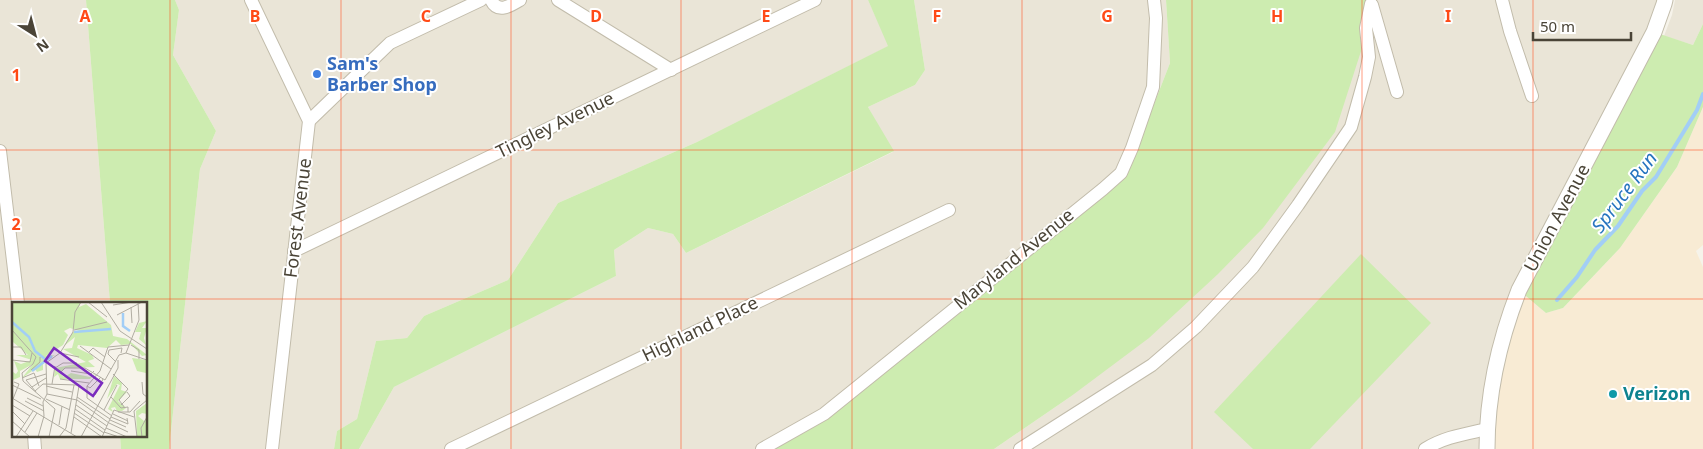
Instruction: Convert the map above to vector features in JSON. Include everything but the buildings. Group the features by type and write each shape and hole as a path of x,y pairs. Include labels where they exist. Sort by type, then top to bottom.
{"street":[{"path":"251,0 309,121 390,43 480,0"},
{"path":"491,0 494,6 500,8 520,0"},
{"path":"558,0 671,70"},
{"name":"Tingley Avenue","path":"294,251 815,0"},
{"name":"Maryland Avenue","path":"762,449 824,414 1103,189 1120,172 1132,148 1153,87 1156,18 1154,0"},
{"path":"1502,0 1510,31 1532,96"},
{"name":"Union Avenue","path":"1487,449 1487,429 1498,357 1506,324 1519,290 1654,32 1664,0"},
{"path":"1371,2 1397,92"},
{"path":"1020,449 1152,365 1196,327 1252,267 1298,205 1351,127 1369,57 1366,28 1371,2"},
{"name":"Forest Avenue","path":"272,449 309,121"},
{"path":"0,151 18,302"},
{"name":"Highland Place","path":"451,449 949,210"},
{"path":"1425,449 1437,441 1487,429"},
{"path":"34,436 35,449"}],"shaded area":[{"path":"0,0 86,0 110,302 12,302 12,436 120,436 121,449 0,449"},
{"path":"175,0 868,0 889,46 697,142 558,203 508,280 424,316 407,338 376,341 357,419 337,431 334,449 169,449 200,169 216,131 173,55 179,10"},
{"path":"914,0 1166,0 1170,63 1128,171 824,414 762,449 359,449 394,387 616,276 614,250 648,228 673,234 686,253 893,152 868,107 915,85 925,70"},
{"path":"1370,0 1665,0 1487,449 994,449 1070,397"},
{"path":"1675,0 1703,0 1703,24 1693,45 1664,36 1672,15"},
{"path":"1703,107 1703,245 1696,251 1703,267 1703,449 1487,449 1519,290 1546,313 1563,308 1620,248 1677,167"}],"green space":[{"path":"86,0 175,0 179,10 173,55 216,131 200,169 169,449 121,449 120,436 148,436 148,302 110,302"},
{"path":"868,0 914,0 925,70 915,85 868,107 894,151 686,253 673,234 648,228 614,250 616,276 394,387 359,449 334,449 337,431 357,419 376,341 407,338 424,316 508,280 558,203 697,142 888,46"},
{"path":"1166,0 1370,0 1362,48 1335,132 1263,228 1218,274 1149,338 1070,397 994,449 762,449 824,414 1128,171 1170,63"},
{"path":"1703,24 1703,107 1677,167 1620,248 1563,308 1546,313 1519,290 1654,32 1693,45"},
{"path":"1361,254 1431,323 1310,449 1253,449 1214,412"}],"waterway":[{"name":"Spruce Run","path":"1557,300 1577,277 1595,250 1618,226 1642,191 1656,177 1697,110 1703,94"}],"place":[{"name":"Sam's Barber Shop","path":"317,74"},
{"name":"Verizon","path":"1613,394"}]}
